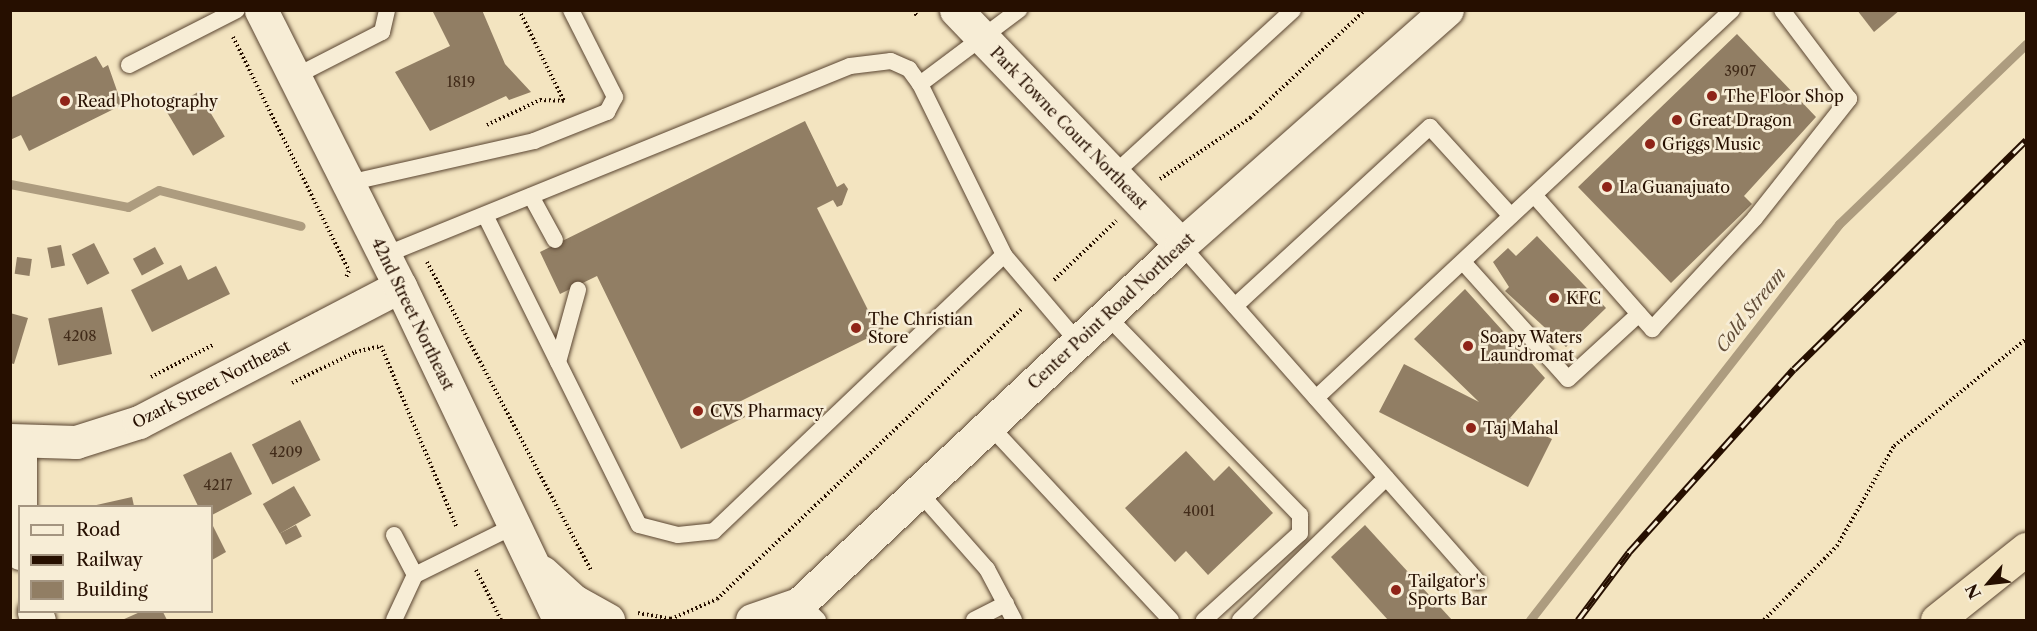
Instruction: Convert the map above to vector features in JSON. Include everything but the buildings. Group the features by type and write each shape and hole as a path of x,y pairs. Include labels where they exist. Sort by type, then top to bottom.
{"highway":[{"path":"1937,621 2026,549"}],"street":[{"name":"42nd Street Northeast","path":"261,10 385,255 559,621"},
{"name":"Park Towne Court Northeast","path":"956,10 1181,245"},
{"name":"Center Point Road Northeast","path":"800,615 919,492 1106,315 1181,245 1447,10"},
{"name":"Ozark Street Northeast","path":"15,441 76,442 139,422 400,286"},
{"path":"15,441 18,508"},
{"path":"531,562 574,601 620,616"},
{"path":"752,621 800,615"}],"lane":[{"path":"294,77 382,32 387,10"},
{"path":"348,183 534,141 607,112 615,97 571,10"},
{"path":"920,84 984,40 1019,10"},
{"path":"1113,174 1293,10"},
{"path":"1316,398 1732,10"},
{"path":"1534,195 1652,329 1755,218 1849,99 1782,10"},
{"path":"129,65 230,14"},
{"path":"385,255 850,66 891,61 909,69 920,84 1004,255 1078,342"},
{"path":"1235,306 1430,127 1511,216"},
{"path":"531,196 555,240"},
{"path":"485,215 639,525 678,535 714,531 1004,255"},
{"path":"1181,245 1478,582"},
{"path":"1463,262 1568,379 1639,314"},
{"path":"558,362 578,290"},
{"path":"1106,315 1300,515 1300,533 1204,621"},
{"path":"989,425 1171,621"},
{"path":"1240,621 1386,478"},
{"path":"919,492 987,569 1014,621"},
{"path":"400,618 415,575 514,526"},
{"path":"394,535 415,575"},
{"path":"974,621 1006,604"}],"path":[{"path":"519,10 576,124"},
{"path":"913,10 917,16"},
{"path":"1149,186 1250,118 1365,10"},
{"path":"230,14 349,271"},
{"path":"620,616 671,619 705,608 1121,216"},
{"path":"417,242 597,579"},
{"path":"1764,621 1837,546 1894,446 2026,339"},
{"path":"141,382 222,341"},
{"path":"292,383 355,352 381,346 467,549 501,621"}],"waterway":[{"name":"Cold Stream","path":"1530,620 1839,224 2026,44"},
{"path":"10,184 128,207 159,190 301,226"}],"railway":[{"path":"1578,620 1629,552 1794,369 2026,140"}],"place":[{"name":"The Floor Shop","path":"1712,96"},
{"name":"Read Photography","path":"65,101"},
{"name":"Great Dragon","path":"1677,120"},
{"name":"Griggs Music","path":"1650,144"},
{"name":"La Guanajuato","path":"1607,187"},
{"name":"KFC","path":"1554,298"},
{"name":"The Christian Store","path":"856,328"},
{"name":"Soapy Waters Laundromat","path":"1468,346"},
{"name":"CVS Pharmacy","path":"698,411"},
{"name":"Taj Mahal","path":"1471,428"},
{"name":"Tailgator's Sports Bar","path":"1396,590"}]}
